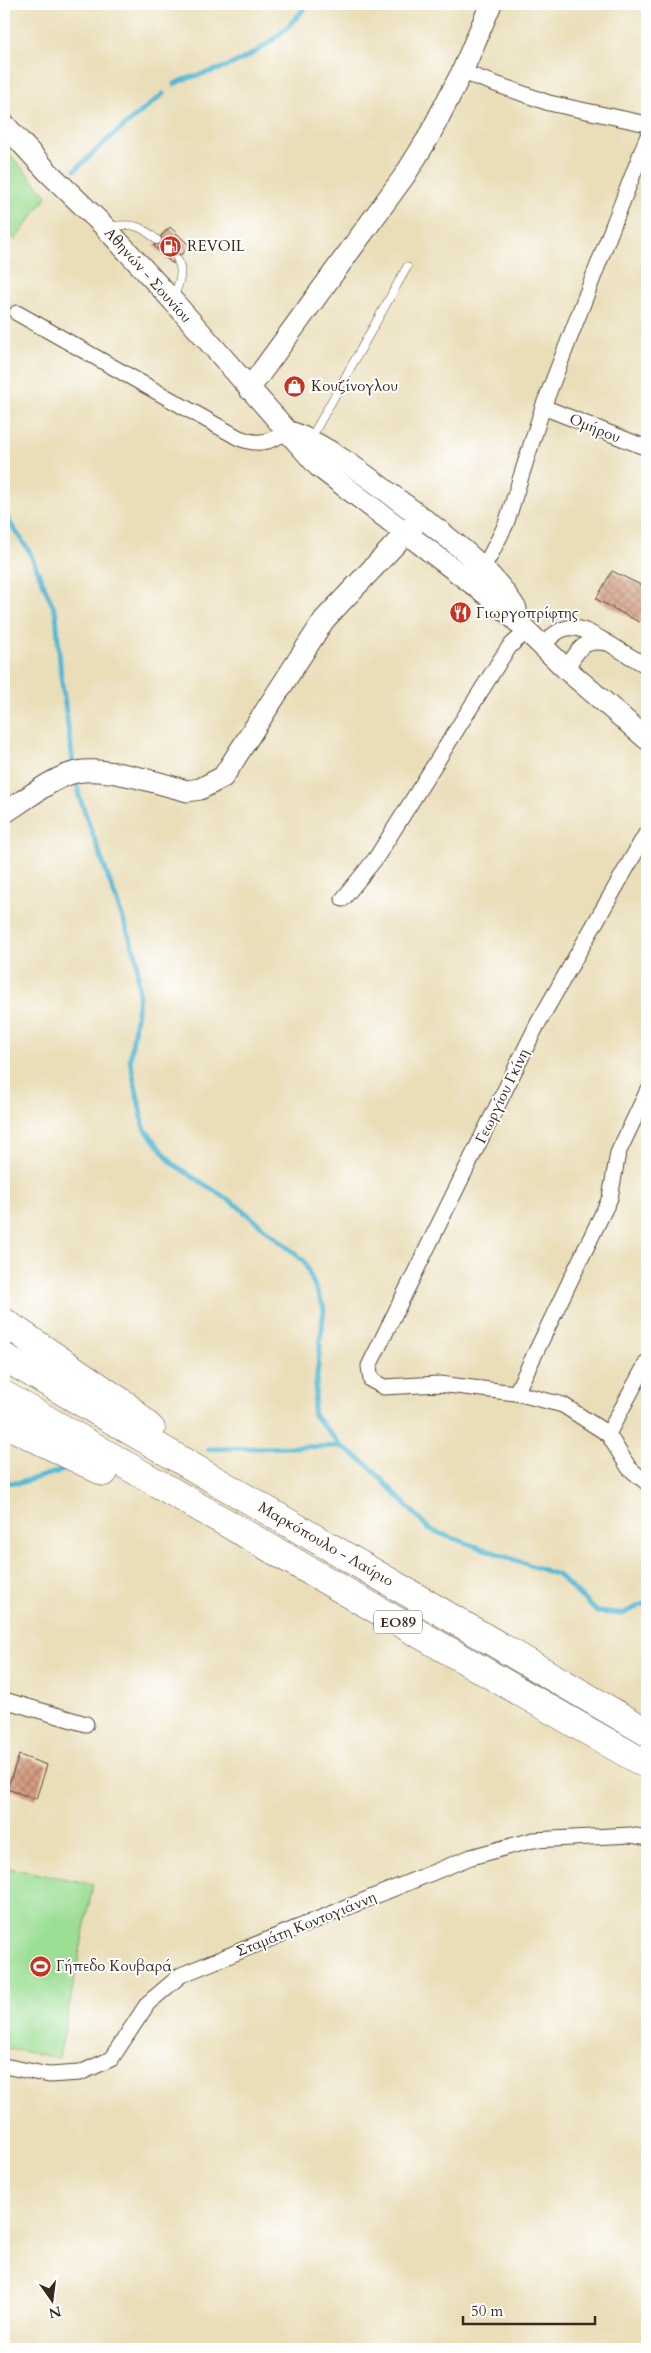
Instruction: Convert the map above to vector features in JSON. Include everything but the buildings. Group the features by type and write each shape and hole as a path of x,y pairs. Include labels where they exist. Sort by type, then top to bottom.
{"highway":[{"path":"4,1322 124,1404 183,1460"},
{"name":"Μαρκόπουλο - Λαύριο","path":"4,1357 647,1732"},
{"name":"Μαρκόπουλο - Λαύριο","path":"4,1395 647,1765"},
{"path":"4,1423 200,1521 236,1529"}],"main road":[{"path":"248,389 405,175 428,138 462,72 491,4"},
{"name":"Αθηνών - Σουνίου","path":"4,124 48,172 104,226 173,301 248,389 318,466 406,534 476,573 505,592 528,630 543,647 647,739"},
{"name":"Αθηνών - Σουνίου","path":"288,431 332,452 421,517 476,573"},
{"path":"4,813 60,779 76,772 88,770 144,780 187,791 200,789 223,777 324,620 421,517"}],"street":[{"path":"462,72 549,103 647,124"},
{"path":"476,573 498,542 506,524 543,407 647,138"},
{"path":"17,313 239,438 251,443 264,444 288,431"},
{"name":"Ομήρου","path":"543,407 647,448"},
{"path":"543,647 556,632 568,628 586,630 647,666"},
{"path":"343,899 376,858 505,653 528,630"},
{"path":"566,669 582,646 590,642 607,643"},
{"name":"Γεωργίου Γκίνη","path":"516,1393 438,1384 384,1386 370,1380 369,1366 537,1026 647,832"},
{"path":"647,1092 618,1153 610,1198 516,1393 563,1406 586,1418 608,1434 629,1468 647,1483"},
{"path":"608,1434 647,1362"},
{"path":"4,1700 86,1724"},
{"name":"Σταμάτη Κοντογιάννη","path":"4,2066 49,2075 80,2073 111,2059 148,2003 182,1975 471,1857 533,1840 631,1835 647,1838"}],"lane":[{"path":"104,226 136,225 144,228 157,240"},
{"path":"173,301 182,274 182,266 177,259"},
{"path":"310,440 407,267"}],"green space":[{"path":"4,148 47,196 15,240 4,228"},
{"name":"Γήπεδο Κουβαρά","path":"4,1867 93,1884 59,2058 4,2048"}],"waterway":[{"path":"174,84 235,63 259,50 290,25 308,4"},
{"path":"75,170 106,141 163,94"},
{"path":"4,514 29,551 56,613 61,676 74,769"},
{"path":"76,777 79,796 137,958 139,997 130,1060 144,1128 173,1164 235,1204 304,1261 324,1308 313,1414 341,1446"},
{"path":"208,1449 341,1446 367,1464 430,1530 558,1575 597,1612 622,1614 647,1602"},
{"path":"4,1482 19,1483 70,1468"}],"place":[{"name":"REVOIL","path":"171,246"},
{"name":"Κουζίνογλου","path":"295,386"},
{"name":"Γιωργοπρίφτης","path":"460,613"},
{"name":"Γήπεδο Κουβαρά","path":"40,1966"}]}
